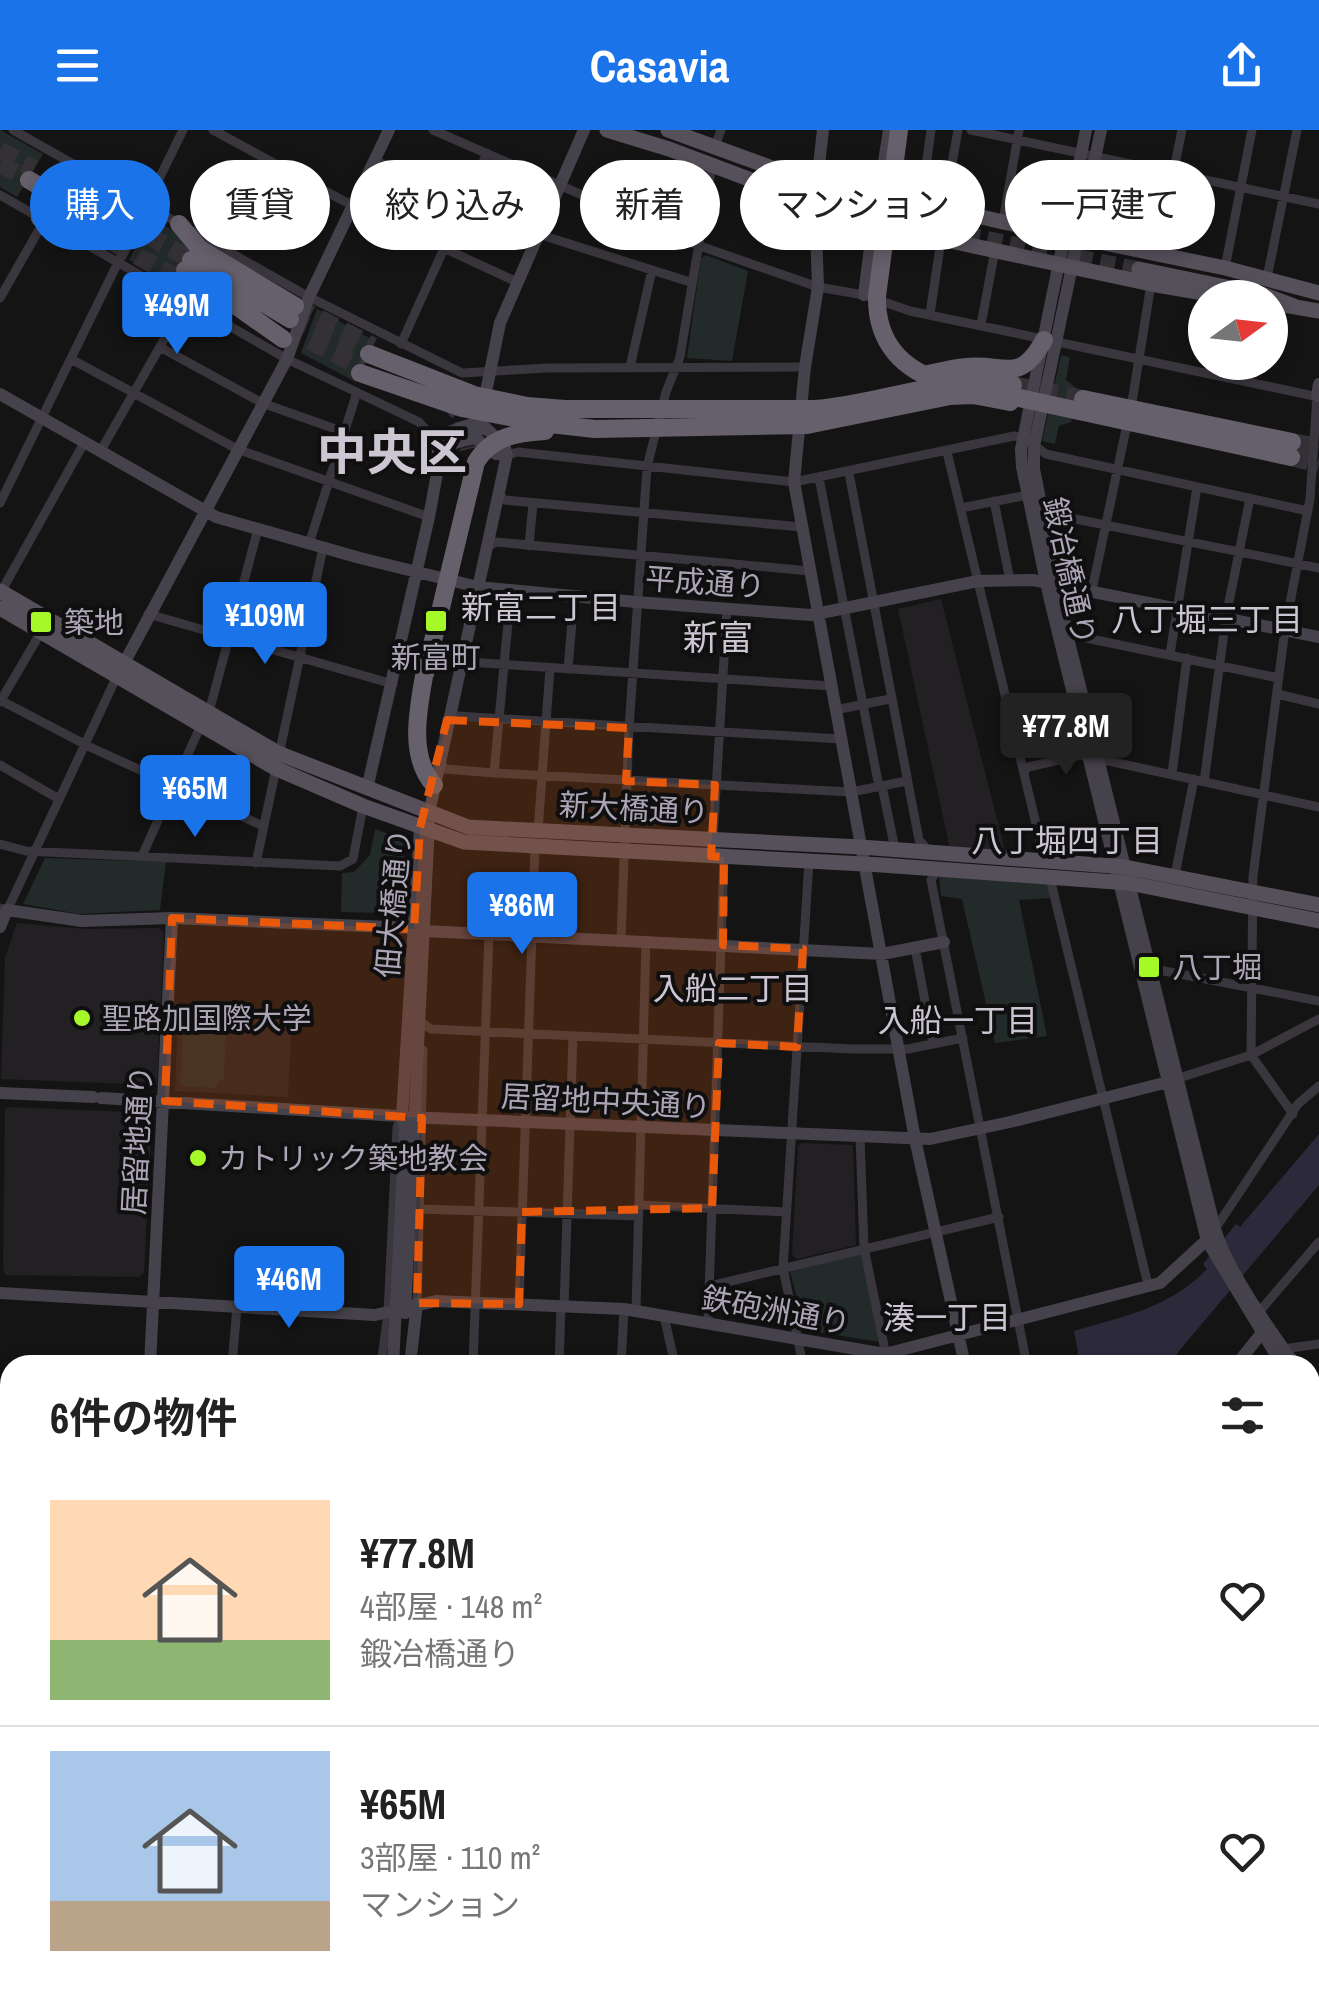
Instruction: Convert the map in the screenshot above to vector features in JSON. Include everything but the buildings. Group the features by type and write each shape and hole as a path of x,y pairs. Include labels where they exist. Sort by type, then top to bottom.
{"highway":[{"path":"899,130 877,305 882,334 893,353 922,374 955,385 1291,455"},
{"path":"179,224 200,250 294,325"},
{"path":"185,270 294,325"},
{"path":"522,413 824,399 966,367 1016,370 1050,341"},
{"path":"365,366 483,384 522,413 681,418 800,415"},
{"path":"365,366 419,395 595,428"},
{"path":"365,366 439,393"},
{"path":"425,674 473,471 480,455 492,443 514,434 595,428 778,427 832,421 950,396 1012,394 960,382 832,408 566,409 522,413"},
{"path":"717,403 770,408"},
{"path":"1291,455 1080,408 1291,455"},
{"path":"434,784 426,773 418,740 425,674 474,443"}],"main road":[{"path":"606,130 699,160"},
{"path":"635,130 669,149"},
{"path":"674,131 718,138 759,160"},
{"path":"985,218 1003,222"},
{"path":"985,248 1188,291"},
{"path":"1142,250 1272,280"},
{"path":"1202,280 1140,265 1230,280"},
{"path":"1288,286 1319,292"},
{"path":"1288,304 1319,312"},
{"path":"1288,306 1294,306"},
{"name":"新大橋通り","path":"1,592 121,669 276,760 363,806 426,824 538,831 724,857 1050,878 1175,875 1319,920"},
{"name":"新大橋通り","path":"0,608 121,669"},
{"name":"新大橋通り","path":"276,760 367,789 464,842 536,848 712,839 928,851 1035,860 1253,899 1319,905"}],"street":[{"path":"12,130 64,160"},
{"path":"168,160 184,130"},
{"path":"213,130 350,204"},
{"path":"374,160 389,130"},
{"path":"433,130 503,160"},
{"path":"560,180 584,130"},
{"path":"820,160 824,130"},
{"path":"884,160 889,130"},
{"path":"927,160 931,130"},
{"path":"953,160 958,130"},
{"path":"970,130 1018,135 1106,160"},
{"name":"鍛冶橋通り","path":"1080,160 1086,130"},
{"name":"鍛冶橋通り","path":"1095,158 1101,130"},
{"path":"1176,160 1182,130"},
{"path":"1224,268 1252,130"},
{"path":"1267,278 1298,130"},
{"path":"1003,222 1018,135"},
{"path":"484,160 487,153"},
{"path":"1215,181 1319,204"},
{"path":"0,195 30,212"},
{"path":"0,928 3,909 36,851 148,614 262,403 294,325 350,212"},
{"path":"170,219 179,224"},
{"path":"560,241 690,282"},
{"path":"0,298 30,246"},
{"path":"0,503 71,359 115,250"},
{"path":"126,250 186,301 401,344 483,384 630,367 805,367"},
{"path":"401,344 443,250"},
{"path":"448,250 517,282"},
{"path":"474,443 483,384 500,323 531,250"},
{"path":"621,940 628,728 647,467 666,392 680,357 695,250"},
{"path":"711,250 818,287 1050,341 1188,366"},
{"path":"817,250 818,287 805,367 794,482 915,1139 962,1355"},
{"path":"864,295 870,250"},
{"path":"930,314 940,250"},
{"path":"981,325 995,250"},
{"name":"鍛冶橋通り","path":"1069,250 1029,442 1021,456 1214,1241 1240,1288"},
{"path":"630,367 652,270"},
{"path":"1092,590 1133,396 1151,284"},
{"path":"100,452 186,301"},
{"path":"294,325 365,366 439,441 474,443 505,453 794,482 1014,436 1046,454 1308,510"},
{"path":"160,346 262,403 344,432"},
{"path":"71,359 237,449 429,517"},
{"path":"256,863 299,657 328,482 365,366"},
{"path":"1262,380 1318,392 1314,500 1308,510 1284,629 1253,899 1250,1055 1293,1114"},
{"name":"平成通り","path":"0,394 204,512 316,546 475,586 818,614 978,581 1051,582 1319,637"},
{"path":"439,441 479,422"},
{"path":"479,422 505,453"},
{"name":"佃大橋通り","path":"367,789 420,574 439,463 439,441"},
{"name":"鍛冶橋通り","path":"1029,442 1051,582 1067,634 1092,757"},
{"path":"1,592 84,443"},
{"path":"947,452 1042,850 1035,860"},
{"name":"佃大橋通り","path":"403,1355 426,824 505,453"},
{"path":"849,473 919,840 928,851"},
{"path":"819,478 862,705 895,849"},
{"path":"1170,654 1198,487"},
{"path":"498,492 504,500 802,527"},
{"path":"960,508 1028,495"},
{"path":"1175,875 1199,780 1250,498"},
{"path":"528,546 533,502"},
{"path":"994,502 1010,580"},
{"path":"1041,512 1319,568"},
{"path":"142,856 205,718 232,638 258,529"},
{"path":"487,546 496,542 810,571"},
{"path":"494,773 511,590"},
{"path":"568,669 574,597"},
{"path":"712,839 727,609"},
{"path":"148,614 393,684"},
{"path":"41,632 0,701 85,745 263,826"},
{"path":"1067,634 1278,678"},
{"path":"462,654 468,662 830,686"},
{"path":"1172,774 1187,658"},
{"path":"538,831 550,668"},
{"path":"1276,694 1319,704"},
{"path":"835,710 890,699"},
{"path":"447,720 457,716 500,718 841,740"},
{"path":"1024,772 1081,754 1319,807"},
{"path":"438,759 445,769 626,781 852,792 907,782"},
{"path":"0,766 59,799"},
{"path":"0,844 36,851 348,864 353,859 363,806"},
{"path":"519,1304 536,848"},
{"path":"708,1324 724,857"},
{"path":"800,1355 782,1268 809,862"},
{"path":"938,869 932,880 1025,1355"},
{"name":"鍛冶橋通り","path":"1121,874 1153,977 1174,1080"},
{"path":"1050,878 1148,1286"},
{"path":"3,909 82,921 172,918 882,954 944,942"},
{"name":"居留地通り","path":"151,1355 172,918"},
{"name":"佃大橋通り","path":"387,1355 421,1022 420,930"},
{"path":"474,1355 489,934"},
{"path":"623,1355 639,1210 646,940"},
{"path":"915,948 933,1044"},
{"path":"1153,977 1159,970 1319,1000"},
{"path":"1174,1080 1250,1055 1319,1019"},
{"path":"421,1022 431,1028 485,1032 898,1049 964,1038"},
{"path":"560,1355 574,1036"},
{"name":"居留地中央通り","path":"0,1092 411,1120 915,1139 982,1129 1174,1080"},
{"path":"1214,1241 1298,1104 1319,1086"},
{"path":"386,1355 397,1128 411,1120 420,1209 413,1355"},
{"path":"860,1137 864,1248 885,1355"},
{"path":"420,1209 567,1214 712,1208 786,1212"},
{"path":"710,1286 999,1218"},
{"name":"鉄砲洲通り","path":"901,1355 1148,1286 1170,1277 1214,1241"},
{"path":"1260,1312 1319,1242"},
{"path":"1240,1288 1288,1355"},
{"path":"1240,1288 1275,1355"},
{"name":"鉄砲洲通り","path":"0,1292 375,1315 416,1303 630,1309 796,1338 866,1355"},
{"path":"233,1355 237,1307"},
{"path":"664,1316 673,1355"},
{"path":"1244,1355 1261,1334"},
{"path":"1284,1349 1319,1344"}],"highlighted area":[{"path":"447,720 629,728 626,781 715,785 711,856 724,857 723,945 803,949 797,1047 719,1043 712,1208 522,1212 519,1304 417,1303 422,1118 165,1101 172,918 414,929 420,828"}],"shaded area":[{"path":"0,130 43,154 39,160 30,160 30,176 17,197 0,187"},
{"path":"170,229 194,254 176,288 129,260 134,250 170,250"},
{"path":"706,255 748,271 732,361 687,358 701,258"},
{"path":"317,309 375,341 356,382 301,353"},
{"path":"1061,355 1070,357 1066,380 1078,389 1071,422 1059,426 1055,444 1042,441"},
{"path":"941,599 1005,851 950,849 898,609"},
{"path":"375,829 403,839 406,845 400,893 384,913 341,912 342,873 354,872 370,855"},
{"path":"45,858 166,862 160,910 79,914 23,904"},
{"path":"939,876 1047,881 1051,898 1019,900 1047,1036 995,1043 962,899 941,896"},
{"name":"聖路加国際大学","path":"17,923 86,929 159,928 164,933 157,1085 1,1079 5,958"},
{"path":"178,1009 292,1016 288,1097 175,1091"},
{"path":"202,1012 227,1014 224,1080 215,1088 180,1083 183,1019 201,1020"},
{"path":"5,1109 152,1113 144,1273 139,1277 6,1275"},
{"path":"1319,1134 1319,1185 1177,1355 1078,1355 1074,1331 1145,1309 1178,1293 1207,1269 1203,1264 1236,1224 1240,1227"},
{"path":"853,1145 856,1245 797,1259 792,1254 798,1146"},
{"path":"861,1253 879,1342 806,1330 790,1272"}],"tunnel":[{"path":"0,150 30,167"},
{"path":"0,164 29,180"},
{"path":"985,238 1139,269"},
{"path":"170,248 191,260"},
{"path":"126,250 180,280"},
{"path":"295,306 373,346"},
{"path":"290,319 354,348"},
{"path":"310,341 363,368"},
{"path":"1013,385 1083,399"},
{"path":"447,399 461,415 469,449"},
{"path":"1292,442 1319,447"},
{"path":"1291,457 1319,464"}],"place":[{"name":"新富町","path":"436,621"},
{"name":"築地","path":"41,622"},
{"name":"八丁堀","path":"1149,967"},
{"name":"聖路加国際大学","path":"82,1018"},
{"name":"カトリック築地教会","path":"198,1158"}],"district":[{"name":"中央区","path":"392,452"},
{"name":"新富二丁目","path":"541,607"},
{"name":"八丁堀三丁目","path":"1207,619"},
{"name":"新富","path":"718,637"},
{"name":"八丁堀四丁目","path":"1067,840"},
{"name":"入船二丁目","path":"733,988"},
{"name":"入船一丁目","path":"958,1020"},
{"name":"湊一丁目","path":"947,1317"}]}
